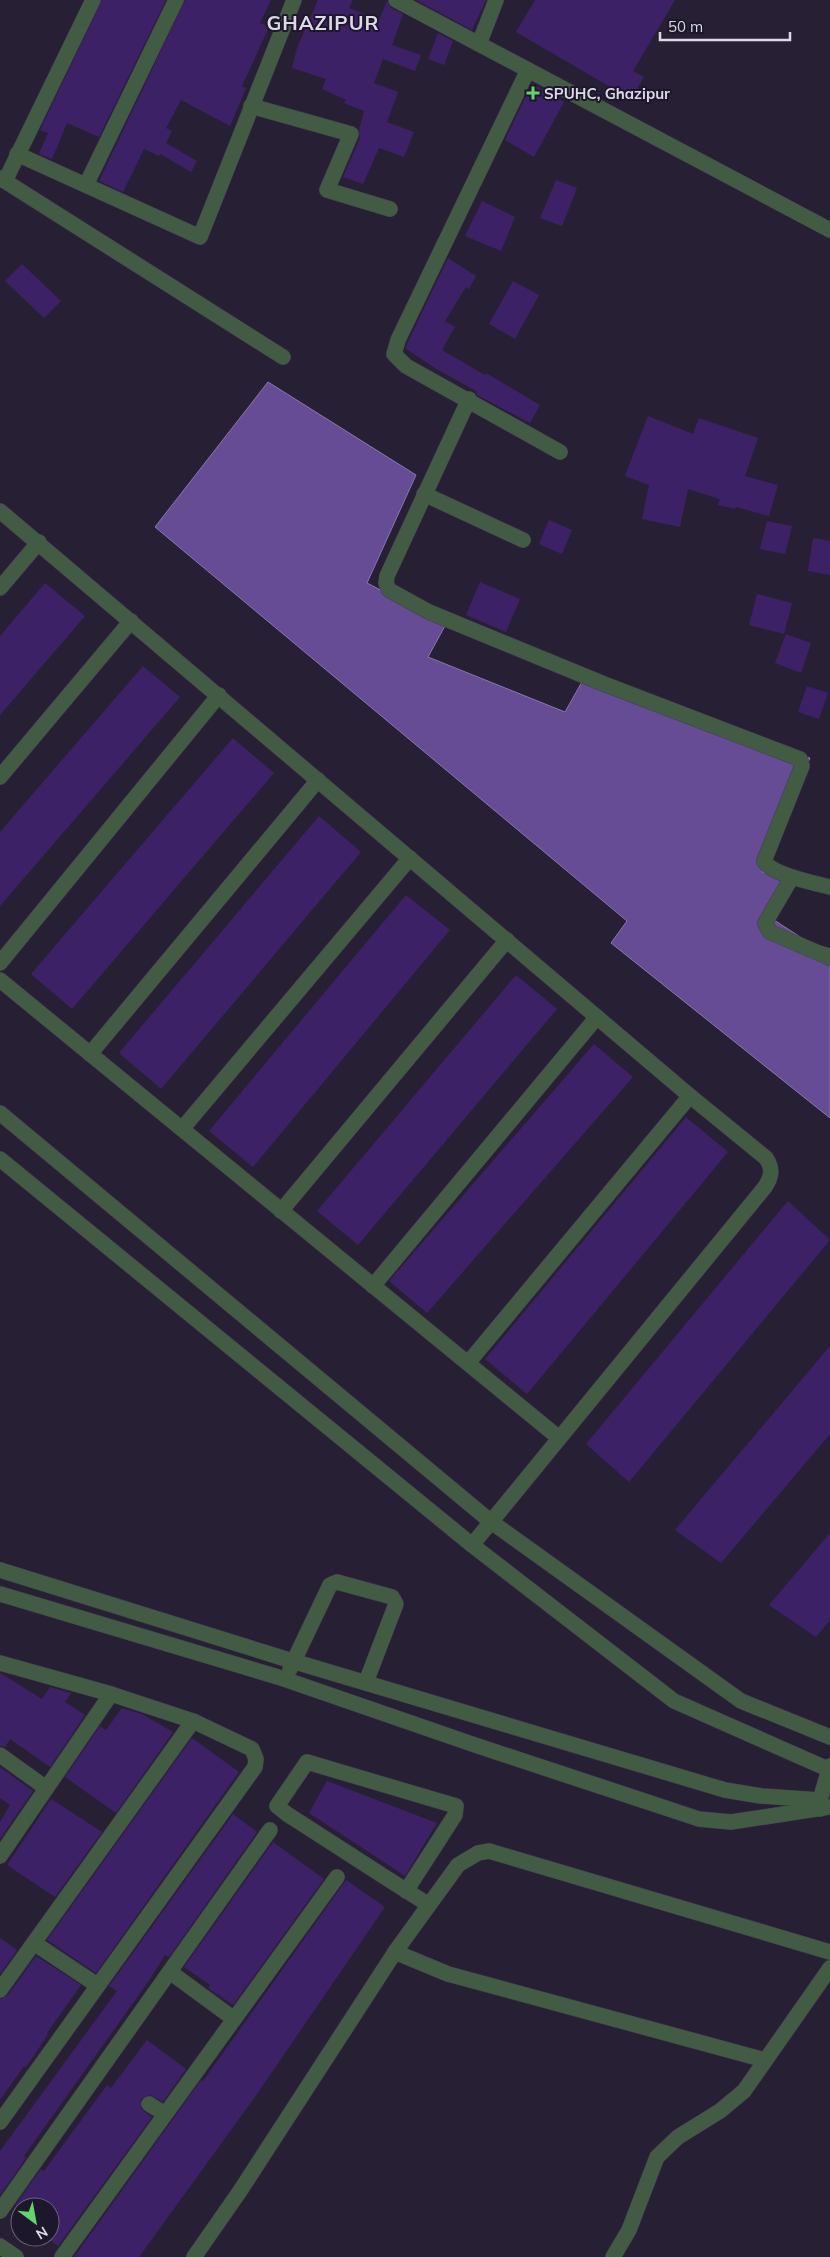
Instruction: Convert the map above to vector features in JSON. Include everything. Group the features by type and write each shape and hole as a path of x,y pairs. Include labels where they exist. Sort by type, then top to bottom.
{"street":[{"path":"93,0 18,154 2,179 282,357"},
{"path":"86,185 176,0"},
{"path":"18,154 200,236 294,0"},
{"path":"396,0 830,230"},
{"path":"479,44 496,0"},
{"path":"528,70 398,340 394,354 406,366 560,452"},
{"path":"252,106 351,134 327,190 390,209"},
{"path":"468,399 387,576 388,590 429,612 604,684 800,759 802,766 764,859 768,866 792,877 830,887"},
{"path":"424,494 523,540"},
{"path":"0,510 690,1096 766,1158 771,1166 771,1177 472,1545"},
{"path":"0,588 39,542"},
{"path":"0,777 131,621"},
{"path":"0,963 219,696"},
{"path":"90,1054 318,780"},
{"path":"182,1129 410,858"},
{"path":"792,877 765,926 770,932 830,958"},
{"path":"281,1211 507,940"},
{"path":"0,980 559,1438"},
{"path":"372,1286 597,1017"},
{"path":"468,1363 690,1096"},
{"path":"0,1113 490,1521 741,1701 830,1737"},
{"path":"0,1159 472,1545 674,1701 829,1769 823,1805"},
{"path":"0,1570 293,1661 725,1790 823,1805"},
{"path":"285,1680 333,1582 392,1597 396,1604 366,1682"},
{"path":"0,1594 285,1680 699,1819 731,1822 823,1805"},
{"path":"0,1663 111,1694 193,1722 252,1749 256,1759 254,1767 0,2122"},
{"path":"1,1852 111,1694"},
{"path":"0,1990 193,1722"},
{"path":"0,1755 46,1788"},
{"path":"406,1891 455,1815 456,1806 307,1762 277,1806 406,1891 429,1905"},
{"path":"0,2211 270,1830"},
{"path":"194,2257 240,2192 395,1952 458,1865 478,1853 489,1851 830,1952"},
{"path":"62,2257 337,1878"},
{"path":"34,1943 97,1985"},
{"path":"395,1952 448,1974 765,2060"},
{"path":"614,2257 629,2230 657,2157 678,2137 720,2111 744,2091 830,1968"},
{"path":"170,1972 234,2019"},
{"path":"149,2104 165,2114"},
{"path":"0,2246 16,2257"}],"shaded area":[{"path":"268,382 416,475 367,583 446,624 428,657 565,712 583,680 810,758 762,872 796,880 774,920 808,942 830,949 830,1118 611,943 627,921 155,527"}],"building":[{"path":"102,0 166,0 99,137 67,123 52,159 39,154 48,133 40,130"},
{"path":"185,0 271,0 260,23 269,27 242,86 246,88 230,126 181,100 166,128 172,131 166,143 197,161 191,172 160,154 159,156 144,149 123,192 99,181"},
{"path":"318,0 353,0 349,8 379,20 387,1 391,8 403,14 392,45 421,55 415,71 383,59 374,83 398,92 387,122 414,132 404,157 379,148 363,184 343,177 360,138 359,130 364,111 344,103 346,100 322,89 326,79 292,68 297,48"},
{"path":"416,0 486,0 472,30"},
{"path":"535,0 675,0 633,71 644,77 631,99 516,32"},
{"path":"438,33 453,41 444,65 428,59"},
{"path":"532,83 564,102 534,157 505,140"},
{"path":"556,180 577,188 562,226 540,218"},
{"path":"482,201 515,217 501,251 465,236"},
{"path":"448,258 476,276 469,289 466,287 445,321 455,327 442,350 540,405 530,423 477,395 476,391 433,367 405,348"},
{"path":"22,264 61,301 44,318 5,281"},
{"path":"513,281 539,295 515,339 489,324"},
{"path":"648,416 693,434 699,418 758,438 745,476 778,485 769,516 736,507 735,509 718,505 720,499 688,489 680,527 642,519 649,485 625,476"},
{"path":"549,520 572,530 562,554 539,544"},
{"path":"767,521 792,526 785,554 760,549"},
{"path":"813,538 830,541 830,575 808,571"},
{"path":"480,582 520,599 506,632 466,615"},
{"path":"45,583 85,616 0,715 0,636"},
{"path":"757,594 792,603 784,634 749,625"},
{"path":"786,634 811,643 801,673 775,663"},
{"path":"143,666 180,697 0,906 0,832"},
{"path":"807,686 828,693 819,719 798,712"},
{"path":"233,738 274,773 72,1009 31,974"},
{"path":"319,816 361,852 161,1089 119,1053"},
{"path":"406,895 450,930 253,1167 209,1131"},
{"path":"516,975 557,1009 358,1245 317,1211"},
{"path":"594,1044 633,1077 427,1313 389,1281"},
{"path":"686,1117 728,1152 527,1394 485,1359"},
{"path":"788,1201 830,1240 629,1482 586,1444"},
{"path":"830,1346 830,1434 721,1563 675,1530"},
{"path":"830,1533 830,1620 816,1637 769,1605"},
{"path":"0,1673 42,1699 50,1687 71,1693 65,1702 85,1715 50,1767 10,1739 5,1747 0,1746"},
{"path":"122,1708 142,1714 173,1732 116,1813 65,1777 100,1726 106,1730"},
{"path":"192,1738 239,1772 96,1973 47,1940"},
{"path":"0,1767 33,1791 0,1839 0,1822 10,1805 0,1798"},
{"path":"327,1781 437,1823 405,1876 309,1813"},
{"path":"51,1799 102,1832 55,1897 7,1865"},
{"path":"233,1814 257,1832 169,1957 165,1955 148,1982 24,2156 26,2158 0,2195 0,2151 117,1991 109,1986"},
{"path":"273,1842 324,1879 233,2005 208,1988 210,1985 184,1967"},
{"path":"346,1880 385,1907 257,2094 139,2257 74,2257 201,2080 203,2081"},
{"path":"0,1938 17,1950 0,1974"},
{"path":"36,1956 81,1985 26,2067 24,2066 0,2100 0,1999 8,1995"},
{"path":"147,2040 186,2069 163,2102 150,2095 141,2099 141,2109 152,2117 60,2243 60,2197 21,2197 41,2169 44,2171 107,2085 111,2088"}],"place":[{"name":"SPUHC, Ghazipur","path":"533,93"}],"district":[{"name":"GHAZIPUR","path":"323,22"}]}
